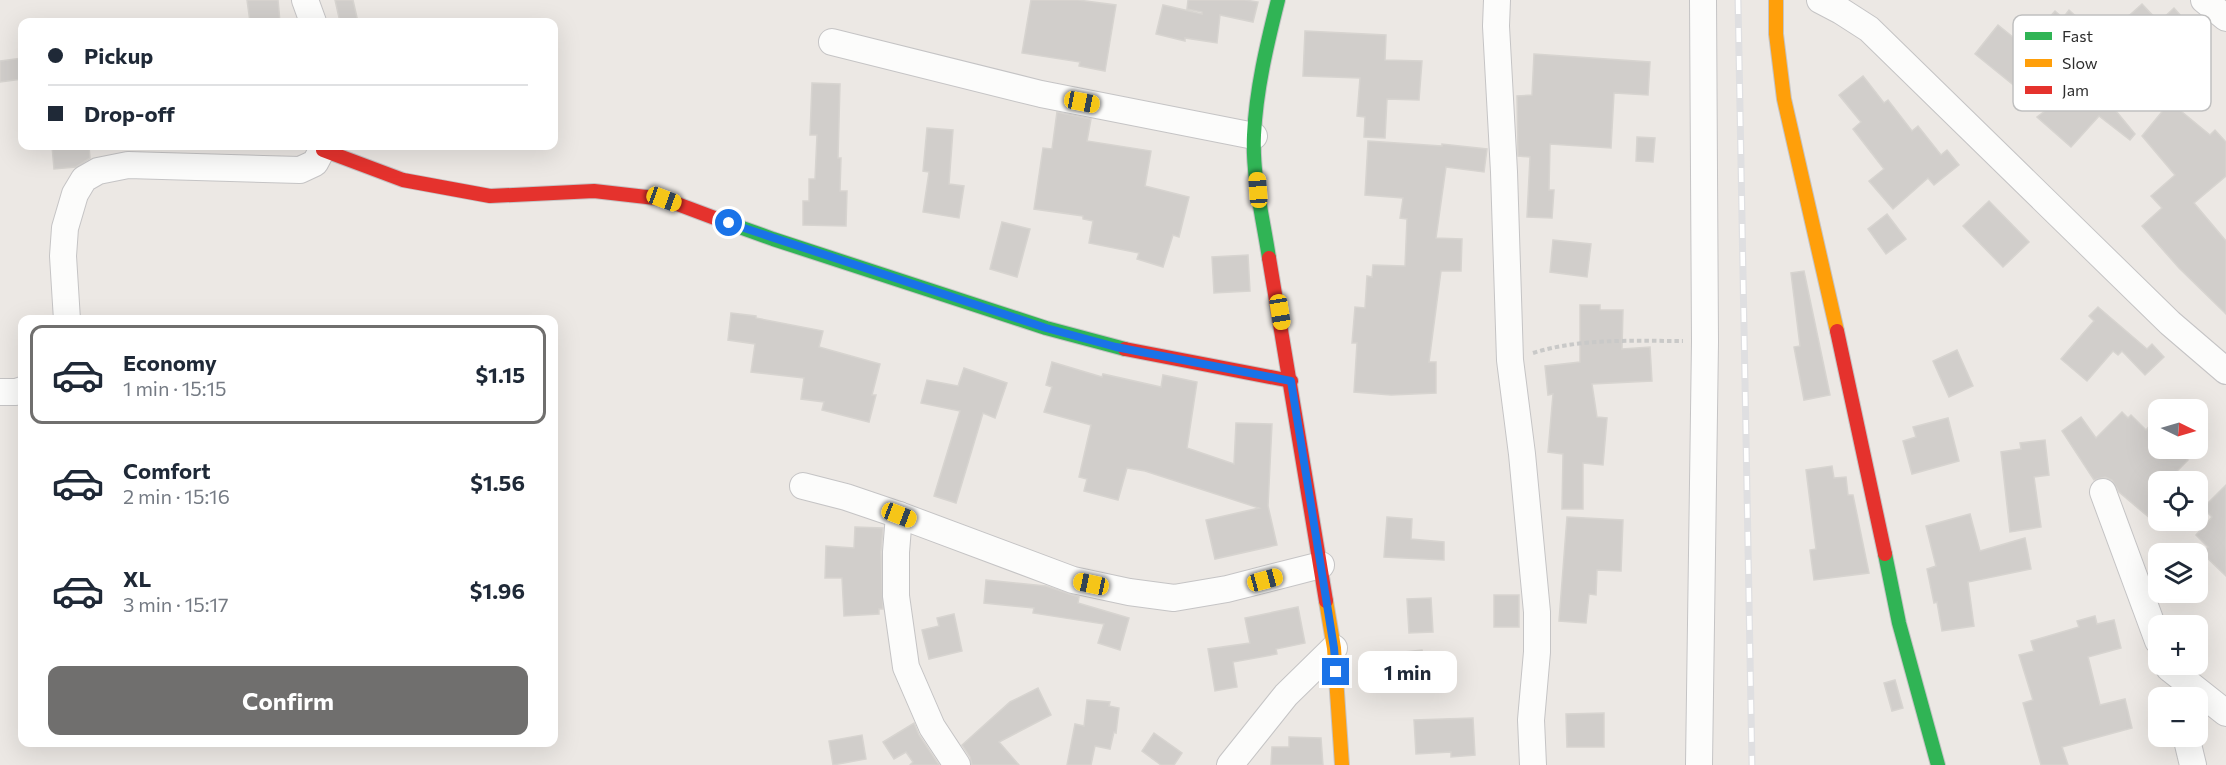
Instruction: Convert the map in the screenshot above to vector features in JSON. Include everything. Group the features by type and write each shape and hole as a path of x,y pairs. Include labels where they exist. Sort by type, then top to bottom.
{"street":[{"path":"305,0 312,18"},
{"path":"1278,0 1265,52 1254,136 1258,190 1334,648 1342,765"},
{"path":"1497,0 1496,26 1504,172 1510,360 1522,454 1537,612 1537,652 1532,720 1533,765"},
{"path":"1699,765 1705,342 1703,0"},
{"path":"1776,0 1776,34 1785,99 1899,623 1938,765"},
{"path":"1820,0 1841,10 1869,29 2170,323 2226,371"},
{"path":"2204,0 2226,18"},
{"path":"832,42 1041,94 1254,136"},
{"path":"67,315 63,256 65,228 75,195 84,179 98,171 128,165 300,170 315,163 323,150"},
{"path":"329,150 403,180 490,196 594,191 664,199 772,239 1046,328 1116,347 1291,381"},
{"path":"0,392 18,391"},
{"path":"803,486 846,497 899,515 1073,580 1129,592 1174,598 1227,589 1321,565"},
{"path":"2103,492 2148,615"},
{"path":"899,515 896,596 906,667 932,727 957,765"},
{"path":"1230,765 1286,695 1334,648"},
{"path":"2179,675 2226,713"},
{"path":"2189,747 2193,765"}],"path":[{"path":"1510,360 1554,346 1623,341 1705,342"}],"building":[{"path":"247,0 278,0 280,18 249,18"},
{"path":"335,0 353,0 357,18 339,18"},
{"path":"1031,0 1078,0 1116,5 1105,71 1079,66 1080,62 1022,53"},
{"path":"1188,0 1258,2 1253,22 1220,15 1217,43 1185,38 1185,41 1156,34 1163,5 1202,14 1202,12 1187,9"},
{"path":"2142,4 2152,15 2130,15"},
{"path":"2174,8 2180,15 2166,15"},
{"path":"2069,10 2074,15 2065,15"},
{"path":"1998,25 2013,37 2013,85 1975,54"},
{"path":"1305,31 1386,35 1385,60 1422,61 1419,100 1387,99 1385,138 1364,137 1365,117 1357,116 1360,78 1303,76"},
{"path":"1534,54 1650,62 1648,95 1614,93 1611,148 1550,144 1549,190 1554,190 1552,218 1527,217 1530,157 1518,156 1517,96 1532,95"},
{"path":"18,59 18,80 0,82 0,61"},
{"path":"1863,76 1884,103 1888,100 1912,131 1918,126 1941,155 1947,150 1959,165 1934,185 1928,178 1893,209 1869,181 1884,169 1853,129 1861,122 1839,95"},
{"path":"812,83 840,84 838,158 841,158 840,191 847,191 846,226 803,225 803,201 809,201 809,179 815,179 817,135 810,135"},
{"path":"2045,111 2116,111 2135,134 2130,140 2099,116 2071,147 2037,117"},
{"path":"2163,111 2181,111 2210,135 2215,130 2226,142 2226,176 2194,203 2226,241 2226,314 2179,268 2142,226 2162,208 2151,196 2175,175 2142,136"},
{"path":"1057,112 1091,119 1087,141 1151,151 1145,186 1189,197 1179,237 1173,235 1163,267 1137,259 1139,253 1089,243 1093,221 1083,219 1083,216 1034,209 1043,148 1052,149"},
{"path":"927,128 953,130 949,184 964,186 959,218 923,212 929,172 923,171"},
{"path":"1637,137 1655,138 1653,162 1636,161"},
{"path":"1368,141 1442,146 1442,144 1487,149 1484,172 1446,167 1436,238 1462,239 1461,271 1441,271 1429,362 1436,362 1436,393 1391,395 1354,392 1357,343 1352,343 1355,307 1365,308 1367,276 1372,277 1373,265 1405,266 1407,219 1400,218 1403,198 1365,195"},
{"path":"52,150 89,150 90,158 76,167 54,169"},
{"path":"1989,201 2029,242 2003,267 1963,226"},
{"path":"1887,214 1906,239 1886,254 1868,229"},
{"path":"1002,222 1030,229 1017,277 990,269"},
{"path":"1553,240 1591,244 1587,277 1550,272"},
{"path":"1248,255 1250,291 1214,293 1212,257"},
{"path":"1804,271 1830,395 1804,400 1794,347 1800,346 1791,273"},
{"path":"1580,305 1600,305 1600,310 1623,310 1622,349 1650,347 1652,381 1592,384 1597,417 1607,418 1603,465 1583,463 1583,509 1562,509 1563,454 1548,452 1553,394 1548,395 1545,366 1580,362"},
{"path":"2098,307 2147,349 2152,344 2164,357 2145,375 2122,351 2118,355 2113,351 2087,381 2061,359 2094,321 2089,316"},
{"path":"731,313 756,316 756,318 823,331 819,347 880,364 872,395 876,395 869,422 822,410 824,402 801,399 804,378 751,372 755,344 728,340"},
{"path":"1957,350 1973,386 1949,397 1933,361"},
{"path":"1052,362 1102,377 1103,374 1161,387 1163,375 1197,382 1187,448 1234,464 1236,423 1272,424 1268,506 1277,545 1215,559 1206,520 1259,508 1145,471 1127,468 1118,500 1084,491 1087,479 1079,477 1091,425 1044,412 1052,387 1046,385"},
{"path":"964,368 1007,383 995,418 983,413 956,503 934,496 960,411 921,403 927,380 958,386"},
{"path":"2122,412 2128,418 2131,415 2146,430 2148,428 2148,459 2188,460 2177,471 2148,471 2148,517 2119,492 2112,480 2105,477 2094,480 2062,431 2081,417 2096,438"},
{"path":"1948,418 1959,461 1912,474 1903,441 1916,437 1913,427"},
{"path":"2045,440 2049,475 2034,477 2041,527 2010,532 2001,452 2021,449 2020,443"},
{"path":"1832,466 1834,478 1846,477 1848,495 1853,495 1869,573 1814,580 1810,550 1816,549 1806,470"},
{"path":"2226,485 2226,576 2208,559 2208,543 2204,543 2196,535 2200,531 2208,531 2208,522 2212,517 2208,513 2208,503"},
{"path":"1970,514 1980,551 2025,538 2031,569 1968,582 1974,626 1942,631 1937,602 1934,603 1927,569 1936,566 1926,526"},
{"path":"1387,517 1412,519 1411,539 1444,542 1444,560 1384,557"},
{"path":"1567,517 1623,520 1621,571 1597,570 1596,595 1589,594 1586,623 1559,621"},
{"path":"855,527 883,528 881,552 883,609 879,609 879,614 844,616 842,578 825,578 826,546 854,548"},
{"path":"986,580 1046,586 1079,597 1078,603 1129,618 1120,650 1098,643 1104,624 1033,613 1034,608 984,603"},
{"path":"1494,595 1519,595 1519,627 1494,627"},
{"path":"1431,598 1433,632 1409,633 1407,599"},
{"path":"1298,607 1305,643 1276,649 1277,654 1233,662 1237,687 1215,691 1208,649 1250,643 1245,618"},
{"path":"954,614 962,651 929,659 922,630 939,626 937,618"},
{"path":"2095,616 2097,624 2114,620 2121,648 2088,657 2100,705 2125,699 2132,728 2062,747 2068,765 2041,765 2023,703 2033,700 2019,655 2034,651 2031,641 2079,627 2077,621"},
{"path":"1422,650 1426,686 1398,689 1395,653"},
{"path":"1895,680 1903,708 1892,711 1884,683"},
{"path":"1038,688 1051,715 999,742 1019,765 972,765 962,745 1010,702"},
{"path":"1087,700 1110,702 1109,706 1119,708 1116,733 1114,732 1110,749 1095,746 1091,765 1067,765 1075,724 1084,726"},
{"path":"1604,713 1604,747 1567,747 1566,714"},
{"path":"1473,718 1475,755 1451,757 1451,752 1416,754 1414,720"},
{"path":"914,723 919,735 939,765 910,765 913,762 906,752 894,759 883,742"},
{"path":"1154,733 1182,753 1174,765 1161,765 1142,751"},
{"path":"862,735 866,759 833,765 829,741"},
{"path":"1289,737 1321,738 1323,765 1271,765 1272,747 1289,747"}],"railway":[{"path":"1738,0 1752,765"}],"traffic: fast":[{"path":"1269,258 1256,181 1254,135 1266,50 1278,0"},
{"path":"720,220 1046,328 1125,349"},
{"path":"1885,554 1899,623 1938,765"}],"traffic: slow":[{"path":"1776,0 1776,34 1784,99 1837,331"},
{"path":"1326,601 1334,648 1342,765"}],"traffic: jam":[{"path":"323,150 403,180 490,196 594,191 664,199 720,220"},
{"path":"1269,258 1326,601"},
{"path":"1837,331 1885,554"},
{"path":"1125,349 1291,381"}],"route":[{"path":"729,223 1046,328 1116,347 1291,381 1336,672"}]}
